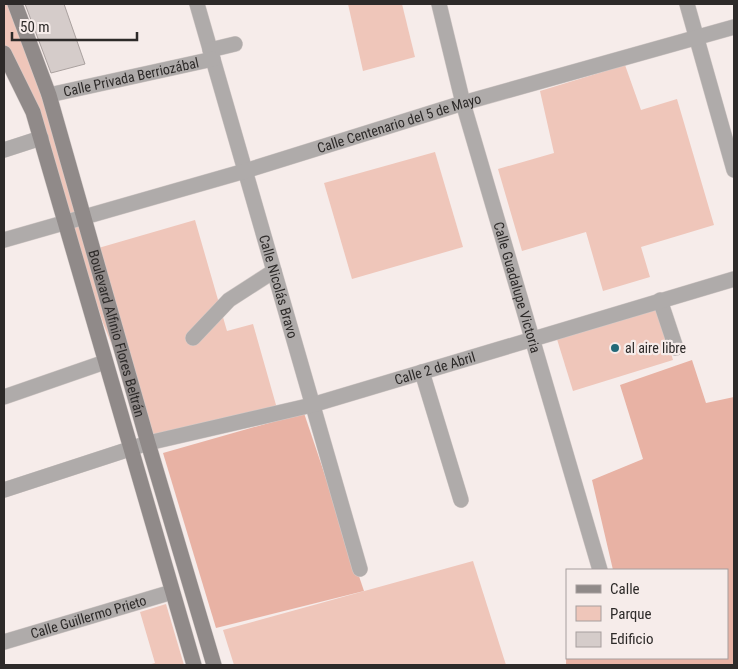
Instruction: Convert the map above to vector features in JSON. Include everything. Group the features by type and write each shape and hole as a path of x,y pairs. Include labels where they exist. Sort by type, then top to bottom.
{"street":[{"name":"Boulevard Alfinio Flores Beltrán","path":"15,4 49,95 148,443 214,665"},
{"name":"Calle Nicolás Bravo","path":"197,4 360,569"},
{"name":"Calle Guadalupe Victoria","path":"439,4 463,103 600,569"},
{"path":"687,4 734,165"},
{"name":"Calle Centenario del 5 de Mayo","path":"4,240 245,172 463,103 734,27"},
{"name":"Calle Privada Berriozábal","path":"49,95 212,55 235,44"},
{"name":"Boulevard Alfinio Flores Beltrán","path":"4,53 33,112 194,665"},
{"path":"4,150 41,138"},
{"path":"193,338 229,300 274,271"},
{"name":"Calle 2 de Abril","path":"4,490 148,443 312,405 734,279"},
{"path":"660,300 676,348"},
{"path":"4,397 105,362"},
{"path":"422,372 461,500"},
{"name":"Calle Guillermo Prieto","path":"4,642 172,592"},
{"path":"183,630 202,625"}],"green space":[{"path":"10,4 42,88 121,367 103,323 68,217 4,47 4,5"},
{"path":"348,4 402,4 415,57 363,71"},
{"path":"625,65 641,110 677,99 714,225 641,247 650,277 603,291 586,232 522,251 498,169 554,153 540,91"},
{"path":"435,152 463,247 352,279 324,183"},
{"path":"195,220 227,331 253,324 278,412 152,447 95,249"},
{"name":"al aire libre","path":"657,306 673,360 573,391 556,336"},
{"path":"473,561 506,665 234,665 223,630"},
{"path":"166,604 184,665 148,665 155,663 140,612"}],"shaded area":[{"name":"al aire libre","path":"692,360 706,403 734,397 734,665 566,665 566,659 728,659 728,569 613,569 592,480 643,459 620,385"},
{"path":"304,413 364,591 216,628 163,453"}],"building":[{"path":"25,4 64,4 85,64 51,73"}],"place":[{"name":"al aire libre","path":"615,348"}]}
